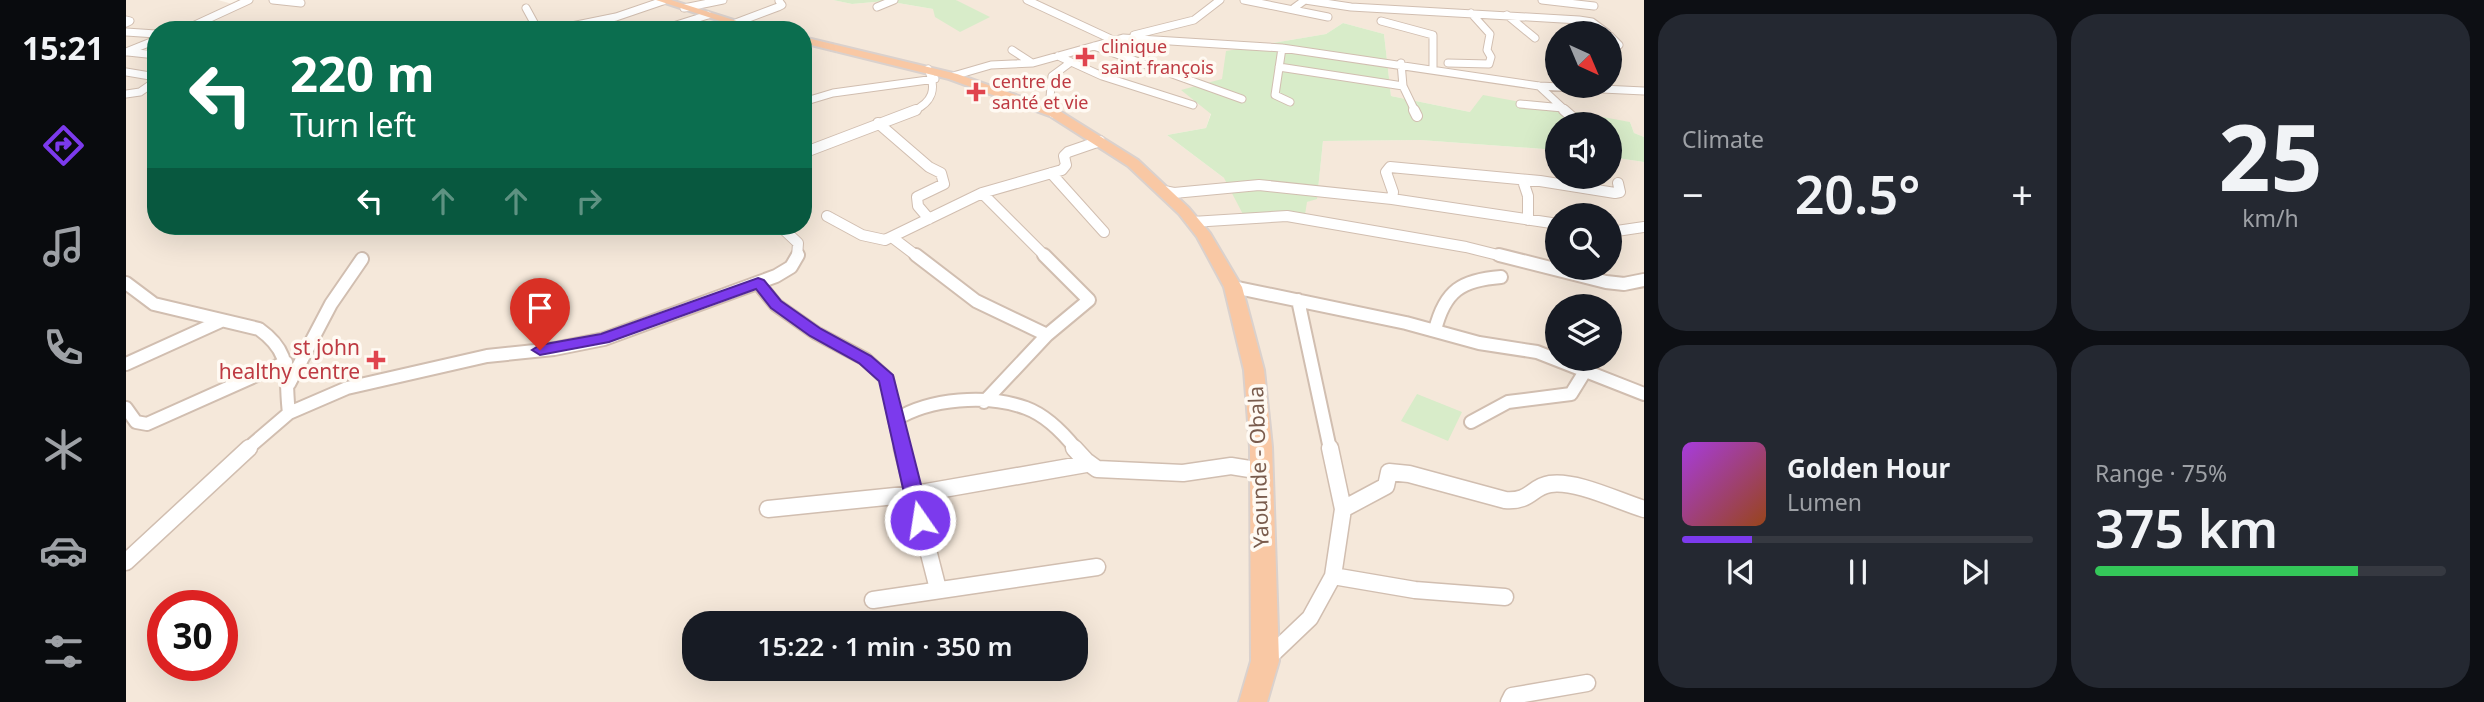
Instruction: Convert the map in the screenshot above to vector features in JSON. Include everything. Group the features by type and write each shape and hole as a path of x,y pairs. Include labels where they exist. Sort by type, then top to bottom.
{"highway":[{"path":"662,1 723,21"},
{"name":"Yaounde - Obala","path":"812,42 938,75 1054,113 1133,163 1164,191 1215,253 1233,287 1254,370 1262,471 1265,661 1253,702"}],"street":[{"path":"204,21 249,0"},
{"path":"274,0 301,3"},
{"path":"684,8 723,0"},
{"path":"877,8 894,0"},
{"path":"1027,0 1113,40"},
{"path":"1037,4 1048,0"},
{"path":"812,99 833,93 991,65 1032,63 1194,20 1220,0"},
{"path":"1244,0 1328,17"},
{"path":"1294,8 1305,0 1340,6 1580,21"},
{"path":"1401,0 1403,9"},
{"path":"1542,0 1594,6"},
{"path":"596,21 625,15 662,1"},
{"path":"747,21 782,5 779,1"},
{"path":"526,8 533,21"},
{"path":"1123,38 1282,48 1401,64 1489,64 1491,57 1487,50 1490,34 1471,13"},
{"path":"689,21 708,15"},
{"path":"1507,15 1535,38"},
{"path":"1381,21 1433,36 1433,66"},
{"path":"126,32 147,33"},
{"path":"127,52 147,44"},
{"path":"1094,46 1242,99"},
{"path":"1282,48 1275,95 1290,102"},
{"path":"1012,50 1032,63"},
{"path":"127,52 147,54"},
{"path":"1058,56 1102,76 1194,106"},
{"path":"1054,113 1049,108 1052,76 1071,62"},
{"path":"1401,64 1403,86 1417,116"},
{"path":"1433,66 1545,86"},
{"path":"1279,67 1403,86"},
{"path":"126,72 147,77"},
{"path":"812,149 878,123 916,112 934,93 938,75"},
{"path":"126,94 140,92 147,86"},
{"path":"1539,86 1567,112"},
{"path":"1622,89 1644,91"},
{"path":"1622,95 1644,100"},
{"path":"1520,104 1563,108"},
{"path":"878,123 929,167 942,173 944,184 917,197 918,206 929,219"},
{"path":"827,216 857,235 873,240 893,238 982,193 1051,173 1066,165 1064,156 1068,152 1100,141"},
{"path":"1392,199 1393,192 1386,172 1390,167 1422,168 1545,184"},
{"path":"1051,173 1104,232"},
{"path":"1523,181 1528,196 1528,220"},
{"path":"1164,191 1174,193 1259,185 1392,199 1545,222"},
{"path":"1584,189 1615,193 1620,192 1619,189"},
{"path":"982,193 1089,300 1046,335 984,402"},
{"path":"1192,222 1287,216 1485,251 1570,275 1606,282 1624,284 1644,281"},
{"path":"1622,231 1644,228"},
{"path":"126,562 234,460 289,413 347,388 414,371 487,356 554,349 604,338 758,283 791,267 798,256 798,243 790,235"},
{"path":"893,238 976,301 1046,335"},
{"path":"289,413 286,400 289,384 324,313 362,258"},
{"path":"1435,330 1438,314 1453,292 1473,280 1501,277"},
{"path":"126,283 154,304 259,329 274,338 286,362 289,384"},
{"path":"758,283 776,304 816,333 865,359 887,379 938,589"},
{"path":"1233,287 1435,330 1479,343 1537,352 1584,373 1644,394"},
{"path":"1265,661 1310,618 1333,576 1343,509 1298,300"},
{"path":"126,364 221,321"},
{"path":"126,408 136,422 147,424 286,362"},
{"path":"1471,422 1508,402 1571,394 1584,373"},
{"path":"895,420 905,411 1001,402 1028,409 1063,434 1086,464"},
{"path":"768,509 915,494 1086,464 1097,468 1139,472 1183,473 1231,466 1262,471"},
{"path":"1343,509 1386,486 1389,472 1479,496 1510,501 1527,500 1539,489 1550,484 1577,488 1644,509"},
{"path":"873,600 1097,567"},
{"path":"1333,576 1415,590 1505,597"},
{"path":"1509,702 1512,696 1587,683"}],"shaded area":[{"path":"126,0 218,0 236,5 249,0 833,0 852,4 886,1 933,9 958,2 956,0 1644,0 1644,137 1634,133 1630,122 1622,122 1622,112 1545,112 1545,117 1470,112 1391,96 1384,34 1343,23 1326,34 1267,44 1222,79 1206,128 1167,135 1224,178 1307,202 1317,198 1323,141 1420,140 1545,149 1545,189 1622,189 1622,159 1644,162 1644,702 126,702"}],"green space":[{"path":"833,0 956,0 990,17 960,32 935,17 933,9 886,1 852,4"},
{"path":"1343,23 1384,34 1391,96 1470,112 1483,95 1576,112 1545,112 1545,149 1420,140 1323,141 1317,199 1307,202 1304,221 1291,218 1247,222 1224,178 1167,135 1206,128 1211,114 1181,90 1222,79 1226,51 1326,34"},
{"path":"1622,121 1630,122 1634,133 1644,137 1644,162 1622,159"},
{"path":"1417,394 1462,412 1448,441 1401,421"}],"place":[{"name":"clinique saint françois","path":"1085,57"},
{"name":"centre de santé et vie","path":"976,92"},
{"name":"st john healthy centre","path":"376,360"}],"route":[{"path":"540,350 604,338 758,283 776,304 816,333 865,359 887,379 920,520"}]}
